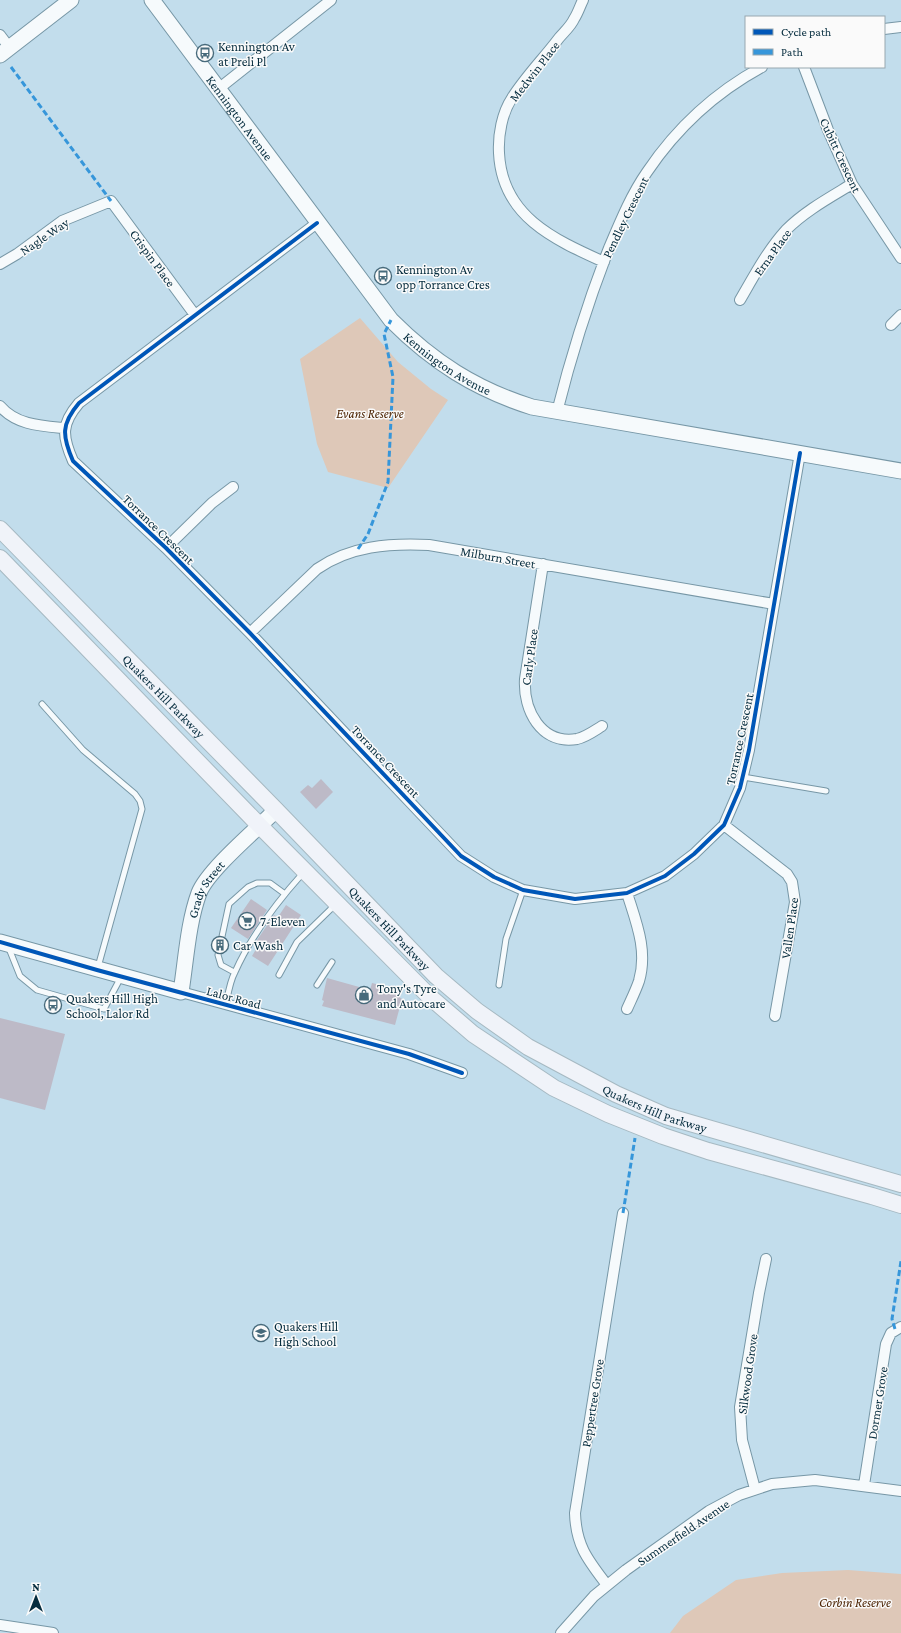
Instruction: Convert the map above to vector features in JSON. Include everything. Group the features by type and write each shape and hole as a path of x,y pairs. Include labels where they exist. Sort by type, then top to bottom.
{"main road":[{"name":"Quakers Hill Parkway","path":"0,529 276,810 436,976 477,1011 528,1047 616,1094 666,1116 901,1184"},
{"name":"Quakers Hill Parkway","path":"0,558 260,826 440,1006 473,1034 554,1088 608,1114 663,1136 708,1151 901,1205"}],"street":[{"path":"0,35 5,51 71,0"},
{"name":"Kennington Avenue","path":"152,0 217,90 391,320 414,343 435,360 481,388 512,401 557,412 901,471"},
{"path":"217,90 331,0"},
{"name":"Medwin Place","path":"583,0 574,20 520,87 508,105 499,138 499,162 505,185 511,197 524,215 545,232 577,250 604,262"},
{"path":"885,29 901,27"},
{"name":"Pendley Crescent","path":"557,412 572,351 604,262 632,198 658,156 684,126 709,103 760,68"},
{"name":"Cubitt Crescent","path":"804,68 828,130 852,184 901,258"},
{"name":"Erna Place","path":"740,300 764,259 787,230 818,205 852,184"},
{"name":"Nagle Way","path":"0,264 18,254 62,221 111,201"},
{"name":"Crispin Place","path":"111,201 195,315"},
{"path":"0,406 20,421 38,426 64,428 69,414 78,403 317,223"},
{"path":"891,325 901,315"},
{"name":"Torrance Crescent","path":"64,428 66,445 73,461 166,548 250,632 461,856 494,877 523,890 575,899 627,893 665,876 694,854 724,825 740,788 749,750 800,453"},
{"path":"166,548 212,503 233,487"},
{"name":"Milburn Street","path":"250,632 317,569 329,560 358,549 406,544 429,545 774,604"},
{"name":"Carly Place","path":"543,564 525,679 524,690 528,709 540,728 549,734 558,737 577,739 602,726"},
{"name":"Grady Street","path":"181,992 192,920 200,892 210,876 276,810"},
{"name":"Vallen Place","path":"724,825 787,874 794,889 795,902 775,1016"},
{"path":"627,893 641,936 643,956 639,981 627,1009"},
{"name":"Lalor Road","path":"4,943 97,970 409,1054 462,1073"},
{"name":"Peppertree Grove","path":"608,1585 590,1562 580,1544 576,1530 575,1513 623,1213"},
{"name":"Silkwood Grove","path":"755,1489 742,1440 740,1408 766,1259"},
{"name":"Dormer Grove","path":"864,1485 886,1344 891,1333 901,1327"},
{"name":"Summerfield Avenue","path":"561,1633 586,1604 608,1585 709,1511 728,1500 772,1484 800,1480 830,1481 901,1491"},
{"path":"0,1625 53,1633"}],"lane":[{"path":"42,704 83,750 135,794 140,801 142,809 97,970"},
{"path":"743,777 826,791"},
{"path":"226,1005 234,972 263,924 285,894 305,871"},
{"path":"234,972 221,965 218,955 230,904 248,887 257,883 270,883 285,894"},
{"path":"499,985 506,939 523,890"},
{"path":"279,975 297,942 337,903"},
{"path":"4,943 20,976 37,990 104,1009 121,976"},
{"path":"317,985 332,962"}],"green space":[{"name":"Evans Reserve","path":"360,318 398,362 431,389 448,400 388,488 328,472 317,444 300,359"},
{"name":"Corbin Reserve","path":"848,1570 901,1574 901,1633 670,1633 683,1616 736,1580 782,1573"}],"building":[{"path":"321,779 333,792 316,809 300,792 308,785 312,788"},
{"name":"7-Eleven","path":"251,899 267,910 248,939 231,928"},
{"path":"286,905 301,915 268,966 252,956 258,946 255,943 274,915 278,917"},
{"path":"327,978 370,990 372,983 384,986 402,999 395,1025 322,1006"},
{"path":"0,1018 65,1034 45,1110 0,1098"}],"marked path":[{"path":"11,67 111,201"},
{"path":"358,549 368,534 388,482 393,377 384,334 391,320"},
{"path":"623,1213 635,1138"},
{"path":"895,1329 892,1319 901,1261"}],"cycle path":[{"path":"317,223 79,403 73,410 66,424 65,437 69,452 73,461 166,548 250,633 461,856 494,877 523,890 575,899 627,893 665,876 694,854 724,825 740,788 749,750 800,453"},
{"path":"0,942 97,970 409,1054 462,1073"}],"place":[{"name":"Kennington Av at Preli Pl","path":"205,53"},
{"name":"Kennington Av opp Torrance Cres","path":"383,276"},
{"name":"7-Eleven","path":"247,921"},
{"name":"Car Wash","path":"220,945"},
{"name":"Tony's Tyre and Autocare","path":"364,995"},
{"name":"Quakers Hill High School, Lalor Rd","path":"53,1005"},
{"name":"Quakers Hill High School","path":"261,1333"}]}
